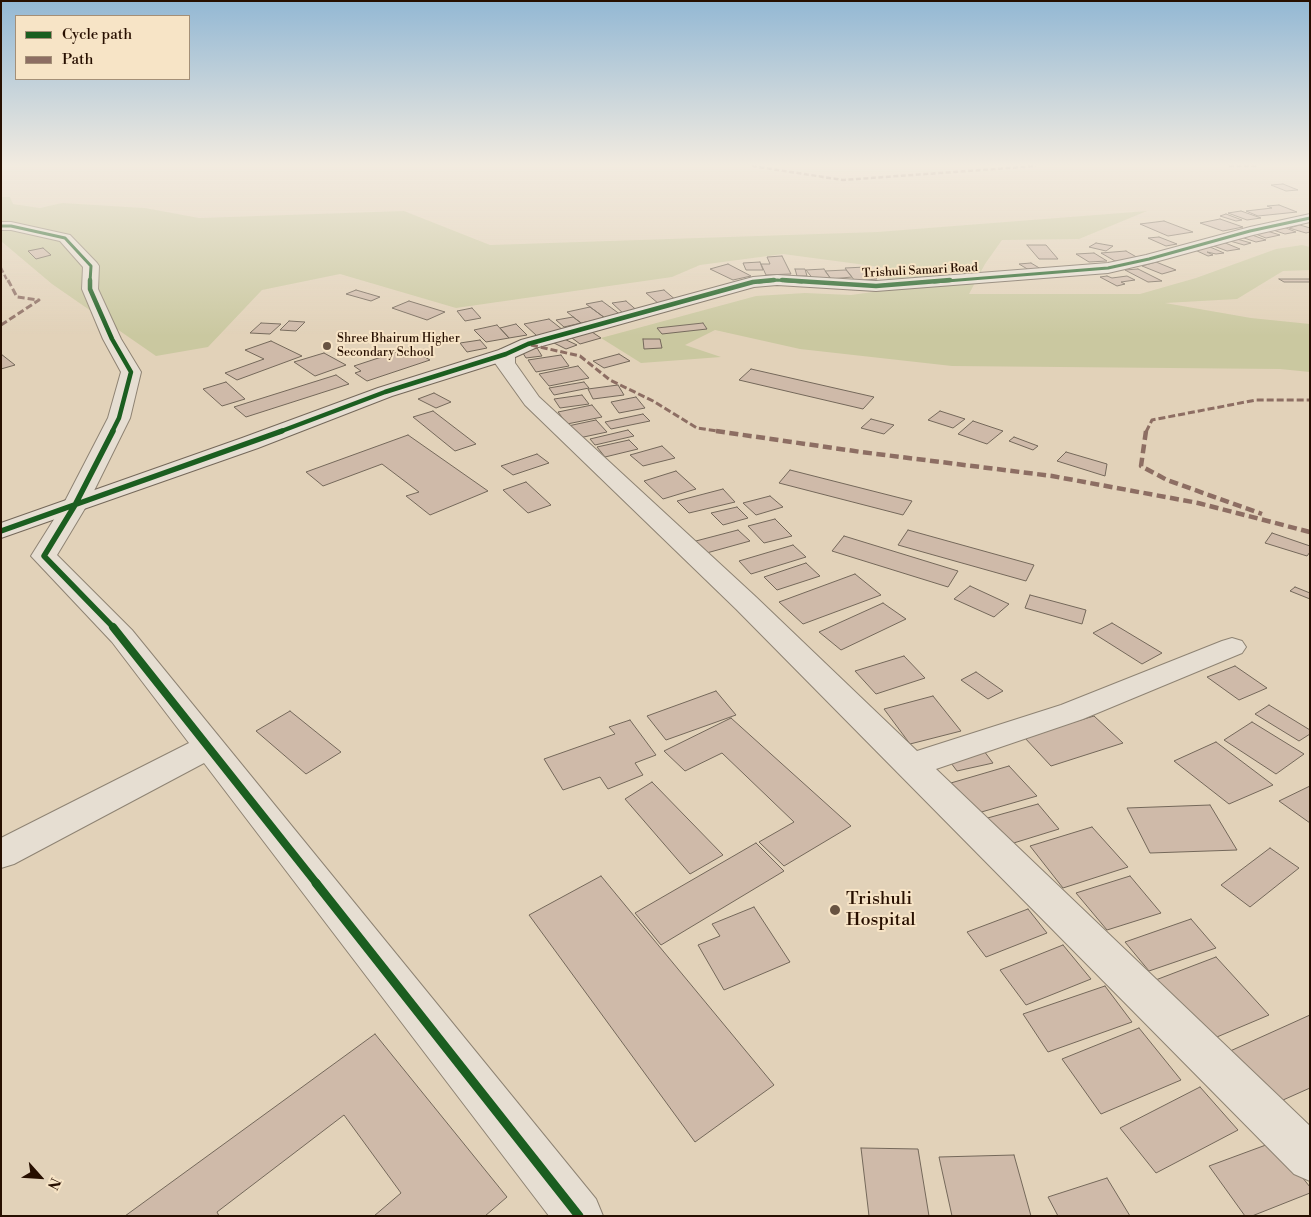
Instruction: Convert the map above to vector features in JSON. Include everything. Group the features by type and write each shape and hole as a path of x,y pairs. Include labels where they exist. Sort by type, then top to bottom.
{"street":[{"name":"Trishuli Samari Road","path":"1,531 385,392 506,354 528,344 754,282 777,280 876,286 1108,268 1150,259 1250,231 1288,223"},
{"path":"1,226 11,226 65,238 91,266 90,289 112,339 132,372 119,418 75,505 44,556 122,636 579,1216"},
{"path":"506,354 505,363 532,401 746,603 1310,1158"},
{"path":"911,765 1072,712 1232,647"},
{"path":"1,854 209,747"}],"shaded area":[{"path":"1,223 434,223 490,245 877,232 995,223 1118,223 1079,239 1002,240 985,264 969,294 1140,294 1196,278 1276,249 1302,245 1310,247 1310,270 1283,271 1237,299 1165,303 1251,318 1310,324 1310,372 1280,369 952,366 800,349 715,330 685,345 721,357 641,363 601,338 756,296 805,293 851,295 887,290 888,268 783,254 700,265 672,277 456,308 340,274 262,290 208,347 156,356 52,284 1,241"}],"building":[{"path":"1169,223 1193,232 1168,236 1140,224"},
{"path":"1200,223 1231,223 1243,227 1223,231"},
{"path":"1300,225 1310,228 1310,232 1306,233 1289,228"},
{"path":"1281,226 1296,232 1285,234 1270,229"},
{"path":"1267,231 1280,235 1266,238 1253,233"},
{"path":"1252,235 1266,240 1256,242 1241,237"},
{"path":"1159,237 1177,244 1166,246 1148,238"},
{"path":"1237,239 1251,243 1244,245 1230,241"},
{"path":"1223,242 1240,249 1227,251 1211,245"},
{"path":"1096,243 1113,246 1106,251 1089,247"},
{"path":"1027,245 1046,245 1058,259 1039,259"},
{"path":"1210,247 1224,253 1207,252 1213,255 1208,256 1195,250"},
{"path":"43,248 51,255 36,259 28,251"},
{"path":"1126,251 1140,259 1115,261 1101,253"},
{"path":"1094,253 1107,261 1089,262 1076,254"},
{"path":"782,256 791,274 766,275 761,264 770,264 767,257"},
{"path":"760,262 763,270 746,270 743,263"},
{"path":"1156,262 1176,270 1162,274 1142,266"},
{"path":"1031,263 1041,269 1029,270 1019,264"},
{"path":"728,264 751,276 733,280 710,269"},
{"path":"866,267 877,279 855,281 845,268"},
{"path":"795,269 805,269 807,276 797,276"},
{"path":"824,269 831,279 814,280 806,270"},
{"path":"1138,269 1162,281 1148,282 1125,270"},
{"path":"846,270 852,277 831,279 825,271"},
{"path":"1107,276 1112,278 1127,276 1135,280 1121,282 1125,284 1117,286 1100,277"},
{"path":"1279,279 1310,279 1310,282 1284,282"},
{"path":"356,290 380,297 371,301 346,294"},
{"path":"664,290 677,301 659,304 646,293"},
{"path":"409,301 445,312 427,320 392,308"},
{"path":"602,301 621,315 605,318 586,304"},
{"path":"626,301 640,313 625,315 612,303"},
{"path":"590,307 605,318 581,323 567,312"},
{"path":"472,308 481,318 465,321 457,311"},
{"path":"573,317 581,323 564,327 556,320"},
{"path":"549,319 563,330 537,336 524,324"},
{"path":"289,321 305,322 296,331 280,330"},
{"path":"261,323 281,324 270,334 250,333"},
{"path":"703,323 707,329 662,334 657,328"},
{"path":"516,324 527,335 509,338 500,328"},
{"path":"497,325 509,338 486,342 474,330"},
{"path":"589,330 601,338 580,344 568,335"},
{"path":"562,338 577,345 566,349 550,341"},
{"path":"643,339 660,339 662,348 644,349"},
{"path":"480,340 487,348 467,352 460,343"},
{"path":"271,341 302,356 237,380 225,373 264,359 245,350"},
{"path":"409,348 430,360 367,381 355,373 361,371 354,366"},
{"path":"537,348 542,356 526,358 521,350"},
{"path":"324,353 346,365 315,376 294,362"},
{"path":"1,354 15,365 1,369"},
{"path":"619,354 630,361 604,368 593,361"},
{"path":"561,355 569,366 536,372 528,360"},
{"path":"578,366 589,378 549,386 539,374"},
{"path":"751,369 874,397 863,409 739,380"},
{"path":"336,375 349,384 246,417 234,407"},
{"path":"226,382 245,399 222,406 203,389"},
{"path":"584,382 589,388 554,395 549,388"},
{"path":"618,385 624,395 593,399 588,389"},
{"path":"434,393 451,402 436,408 418,399"},
{"path":"582,395 589,404 560,408 554,399"},
{"path":"636,397 645,408 619,413 611,402"},
{"path":"592,405 602,417 567,424 558,412"},
{"path":"433,411 476,444 455,451 413,417"},
{"path":"940,411 965,419 953,428 928,420"},
{"path":"643,414 650,421 611,429 605,422"},
{"path":"871,419 894,425 884,434 861,428"},
{"path":"596,420 607,432 579,438 568,426"},
{"path":"973,421 1003,431 987,444 958,434"},
{"path":"628,430 634,436 595,445 590,439"},
{"path":"408,435 488,491 430,515 406,496 419,492 382,464 323,486 306,472"},
{"path":"1014,437 1038,446 1033,450 1009,441"},
{"path":"629,440 638,449 605,457 597,447"},
{"path":"662,446 675,458 643,466 630,455"},
{"path":"1066,452 1107,464 1105,476 1057,461"},
{"path":"537,454 549,463 513,475 501,466"},
{"path":"790,470 912,501 903,515 779,483"},
{"path":"676,471 696,489 663,499 644,481"},
{"path":"526,482 551,505 528,513 503,490"},
{"path":"723,489 735,502 689,513 677,501"},
{"path":"770,496 783,507 756,515 743,503"},
{"path":"737,507 748,518 723,525 711,513"},
{"path":"775,519 792,536 764,543 748,526"},
{"path":"738,530 750,541 703,554 692,542"},
{"path":"908,530 1034,565 1026,581 898,545"},
{"path":"1272,533 1310,546 1310,552 1307,556 1265,543"},
{"path":"844,536 958,571 948,587 832,551"},
{"path":"793,545 806,557 751,574 739,561"},
{"path":"806,563 820,576 777,590 764,577"},
{"path":"855,574 881,595 803,624 779,602"},
{"path":"970,586 1009,604 994,617 954,599"},
{"path":"1295,587 1310,593 1310,599 1290,591"},
{"path":"1030,595 1086,610 1082,624 1025,608"},
{"path":"883,603 906,619 841,650 819,632"},
{"path":"1112,623 1162,653 1142,664 1093,633"},
{"path":"904,656 925,678 876,694 855,671"},
{"path":"1235,666 1267,688 1239,700 1207,677"},
{"path":"976,672 1003,691 988,699 961,680"},
{"path":"716,691 736,715 666,740 647,716"},
{"path":"933,696 961,731 910,744 884,709"},
{"path":"1269,705 1310,730 1310,734 1299,741 1255,714"},
{"path":"290,711 341,752 306,774 256,731"},
{"path":"1094,716 1123,743 1051,766 1024,737"},
{"path":"731,718 851,826 784,866 759,842 794,822 722,753 685,771 664,751"},
{"path":"630,720 656,755 635,763 643,775 608,789 600,777 563,790 544,759 615,734 609,727"},
{"path":"1252,722 1304,754 1276,774 1224,740"},
{"path":"1216,742 1273,785 1229,804 1174,761"},
{"path":"984,751 993,763 957,771 948,759"},
{"path":"1009,766 1037,796 971,815 944,785"},
{"path":"652,782 723,855 690,874 625,799"},
{"path":"1310,786 1310,823 1279,801"},
{"path":"1038,804 1059,829 1004,846 984,819"},
{"path":"1210,805 1237,850 1150,853 1127,808"},
{"path":"1092,827 1128,867 1063,888 1030,846"},
{"path":"756,843 784,871 661,945 635,913"},
{"path":"1270,848 1299,868 1250,907 1221,885"},
{"path":"601,876 774,1085 695,1142 529,915"},
{"path":"1130,876 1161,913 1107,930 1076,893"},
{"path":"754,907 790,962 724,990 698,945 720,936 712,924"},
{"path":"1028,909 1047,933 986,957 967,932"},
{"path":"1191,919 1216,948 1149,971 1125,942"},
{"path":"1063,945 1091,979 1026,1005 1000,970"},
{"path":"1216,957 1269,1015 1205,1042 1153,981"},
{"path":"1105,986 1132,1022 1048,1052 1023,1014"},
{"path":"1310,1015 1310,1088 1274,1104 1228,1052"},
{"path":"1139,1028 1181,1080 1101,1114 1062,1059"},
{"path":"375,1034 507,1197 485,1216 374,1216 401,1193 344,1115 217,1212 219,1216 125,1216"},
{"path":"1200,1087 1238,1130 1156,1173 1120,1128"},
{"path":"1274,1142 1310,1187 1310,1193 1252,1216 1245,1216 1209,1166"},
{"path":"861,1148 918,1149 929,1216 869,1216"},
{"path":"1014,1155 1031,1216 952,1216 939,1157"},
{"path":"1107,1178 1130,1216 1058,1216 1048,1197"}],"marked path":[{"path":"1,268 17,297 39,300 1,325"},
{"path":"531,345 580,356 610,380 653,401 697,428 861,452 1052,476 1198,503 1310,532"},
{"path":"1262,514 1167,480 1141,466 1146,431 1152,420 1256,400 1310,400"}],"cycle path":[{"path":"1,531 250,443 385,392 506,354 528,344 753,282 777,280 876,286 1108,268 1288,223"},
{"path":"1,226 11,226 65,238 91,266 90,289 112,339 131,372 119,418 75,505 44,556 122,636 579,1216"}],"place":[{"name":"Shree Bhairum Higher Secondary School","path":"327,346"},
{"name":"Trishuli Hospital","path":"835,910"}]}
